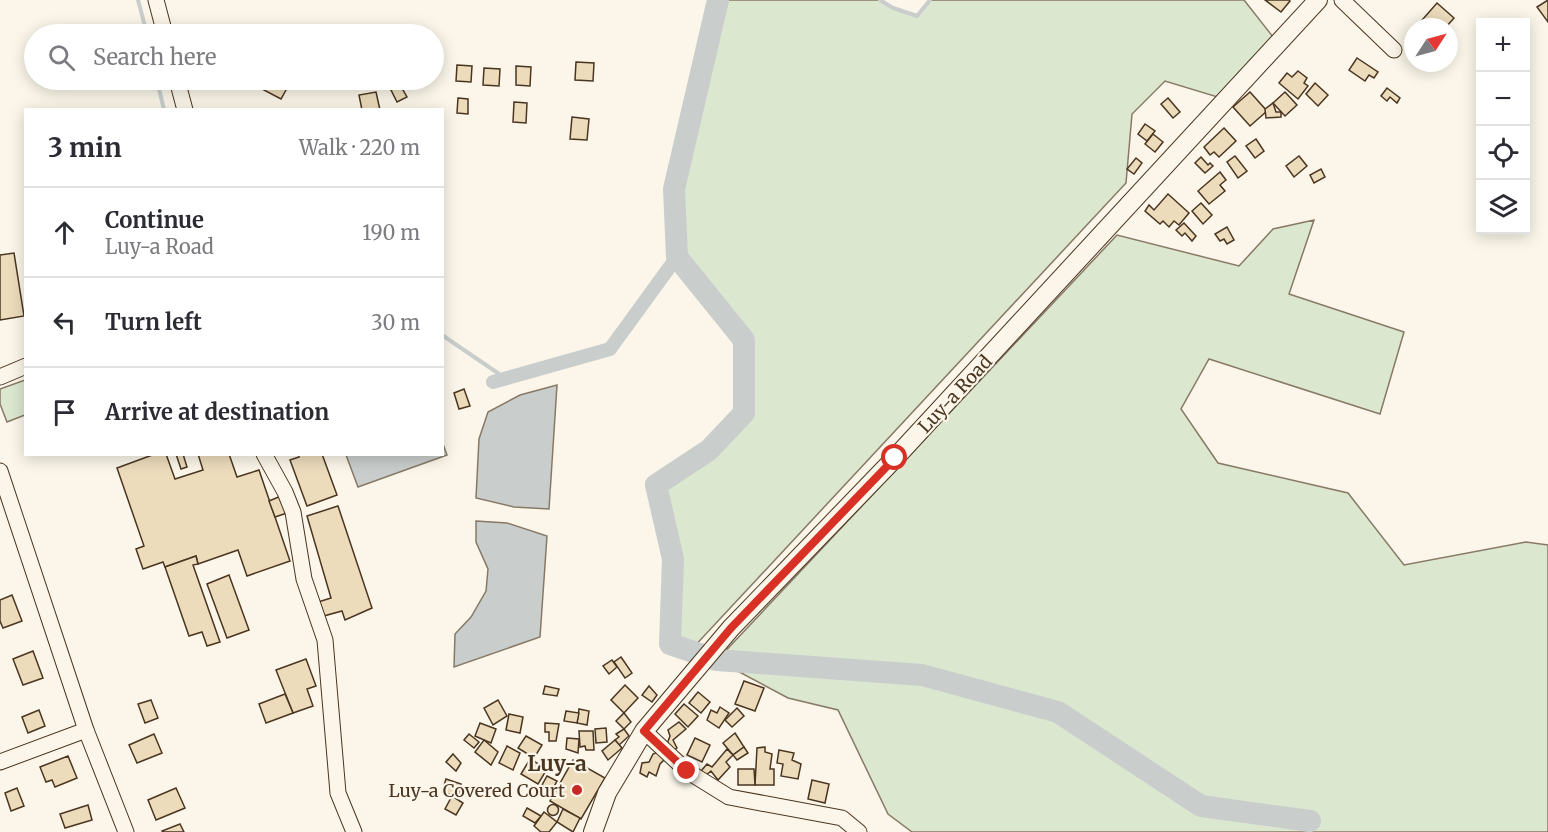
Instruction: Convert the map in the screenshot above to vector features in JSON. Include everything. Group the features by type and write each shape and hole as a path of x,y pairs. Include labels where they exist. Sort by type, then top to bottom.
{"main road":[{"name":"Luy-a Road","path":"593,832 607,793 644,731 731,628 895,458 1318,0"}],"street":[{"path":"156,0 162,24"},
{"path":"1342,0 1394,50"},
{"path":"180,90 184,108"},
{"path":"0,377 24,367"},
{"path":"265,456 293,512 304,579 325,640 338,793 354,832"},
{"path":"1,475 86,730 126,832"},
{"path":"0,762 86,730"},
{"path":"644,731 687,771 729,797 842,818 859,832"}],"green space":[{"path":"718,0 880,0 893,8 917,15 930,0 1244,0 1277,42 1224,99 1165,81 1132,114 1126,183 691,650 670,644 673,559 656,485 709,450 744,413 744,340 677,257 674,189"},
{"path":"1314,220 1289,294 1404,332 1380,414 1209,359 1181,409 1218,463 1348,493 1404,565 1526,542 1548,545 1548,832 912,832 888,814 838,710 788,698 717,660 1117,235 1239,266 1273,229"},
{"path":"24,380 24,415 7,422 0,404 0,389"}],"shaded area":[{"path":"557,385 549,509 514,507 476,498 479,439 488,412 520,395"},
{"path":"444,447 447,455 358,487 346,456 444,456"},
{"path":"476,521 507,523 547,536 540,637 454,667 455,634 471,617 486,591 488,569 476,542"}],"building":[{"path":"1265,0 1289,0 1290,1 1281,12"},
{"path":"1548,0 1548,22 1537,7"},
{"path":"1437,3 1454,18 1424,18"},
{"path":"1357,58 1378,72 1374,78 1369,75 1365,81 1349,70"},
{"path":"576,62 594,63 593,81 575,80"},
{"path":"457,65 472,66 471,82 456,81"},
{"path":"516,66 531,67 530,86 516,85"},
{"path":"484,68 500,69 499,86 483,85"},
{"path":"1298,71 1307,78 1304,83 1308,86 1298,99 1279,83 1287,73 1292,77"},
{"path":"1315,83 1328,95 1318,106 1306,94"},
{"path":"1387,88 1400,98 1397,103 1390,97 1387,101 1381,96"},
{"path":"264,90 286,90 281,99"},
{"path":"391,90 403,90 407,97 397,102"},
{"path":"376,92 380,108 362,108 359,95"},
{"path":"1250,92 1267,111 1250,126 1233,107"},
{"path":"1285,92 1297,105 1285,116 1273,103"},
{"path":"458,98 468,99 468,114 457,113"},
{"path":"1168,98 1180,112 1173,118 1161,104"},
{"path":"514,102 527,103 526,123 513,122"},
{"path":"1273,103 1276,112 1281,112 1281,117 1266,118 1265,109"},
{"path":"572,117 589,119 587,140 570,139"},
{"path":"1145,124 1155,131 1147,141 1138,134"},
{"path":"1224,128 1236,141 1219,157 1214,152 1210,155 1204,147"},
{"path":"1153,134 1163,142 1155,152 1145,144"},
{"path":"1256,139 1264,151 1255,158 1246,146"},
{"path":"1235,156 1247,171 1238,178 1227,162"},
{"path":"1299,156 1307,166 1294,177 1286,166"},
{"path":"1201,157 1208,165 1210,163 1213,166 1205,173 1195,163"},
{"path":"1136,158 1142,163 1134,174 1127,169"},
{"path":"1321,169 1325,177 1314,183 1310,175"},
{"path":"1220,172 1226,180 1220,185 1225,191 1209,204 1198,191"},
{"path":"1168,194 1189,213 1179,225 1174,221 1169,227 1163,221 1160,224 1145,211 1149,205 1154,210"},
{"path":"1201,203 1212,215 1203,224 1192,211"},
{"path":"1184,223 1196,236 1192,241 1185,233 1182,236 1176,230"},
{"path":"1227,227 1234,240 1227,244 1224,239 1220,241 1215,234"},
{"path":"14,253 24,316 0,320 0,255"},
{"path":"464,389 470,406 459,409 454,393"},
{"path":"150,456 167,456 175,479 203,470 199,456 230,456 237,477 259,470 290,561 247,576 238,550 198,564 196,556 165,567 163,562 143,569 136,549 144,546 117,468"},
{"path":"177,456 184,456 187,467 181,469"},
{"path":"323,456 337,495 307,506 290,460 299,457"},
{"path":"281,496 287,513 275,517 269,501"},
{"path":"338,506 372,608 345,620 342,611 320,617 315,603 331,598 307,516"},
{"path":"196,556 198,564 193,565 220,642 207,646 202,632 189,636 165,567"},
{"path":"229,575 249,630 227,638 207,584"},
{"path":"12,595 22,621 3,628 0,621 0,600"},
{"path":"33,651 43,678 23,685 13,659"},
{"path":"621,657 632,673 625,678 614,662"},
{"path":"306,659 316,686 307,689 313,706 293,713 276,670"},
{"path":"612,660 617,667 609,674 603,666"},
{"path":"744,681 764,688 755,711 735,704"},
{"path":"625,685 638,698 624,713 611,700"},
{"path":"545,686 559,689 557,696 543,694"},
{"path":"649,686 657,695 652,702 642,695"},
{"path":"698,692 710,702 701,713 689,703"},
{"path":"285,694 293,713 266,723 259,704"},
{"path":"151,700 158,718 145,723 138,704"},
{"path":"498,700 507,716 493,725 484,708"},
{"path":"684,704 698,716 688,727 675,714"},
{"path":"720,707 729,713 719,728 707,720 711,710 717,713"},
{"path":"737,708 744,716 732,727 725,720"},
{"path":"579,709 589,711 587,725 577,723"},
{"path":"39,710 45,726 28,733 22,717"},
{"path":"566,711 579,713 577,723 564,721"},
{"path":"624,713 631,722 624,729 616,721"},
{"path":"509,714 523,717 520,733 506,730"},
{"path":"679,722 686,729 673,740 677,748 674,750 667,744 670,736 668,730"},
{"path":"480,723 496,729 491,743 475,736"},
{"path":"545,723 559,724 556,741 549,741 549,732 545,732"},
{"path":"606,728 607,742 596,743 595,729"},
{"path":"624,729 629,736 619,745 615,740 619,737 616,734"},
{"path":"579,731 593,731 594,750 586,750 585,746 580,747"},
{"path":"735,733 744,747 733,755 723,743"},
{"path":"154,734 162,753 137,763 129,745"},
{"path":"469,734 479,742 474,748 464,740"},
{"path":"526,736 542,745 534,758 518,748"},
{"path":"567,738 579,739 578,753 566,749"},
{"path":"695,738 710,745 702,762 687,755"},
{"path":"484,740 498,752 491,765 475,752"},
{"path":"615,740 622,748 608,760 602,751"},
{"path":"507,746 520,753 513,770 499,763"},
{"path":"744,747 748,753 737,760 733,755"},
{"path":"765,747 765,752 772,754 770,769 774,769 774,785 755,785 757,748"},
{"path":"727,749 733,755 726,762 730,767 718,780 711,771 705,776 701,771 707,764 712,767"},
{"path":"779,750 794,753 792,760 801,764 798,779 781,776 783,764 777,763"},
{"path":"660,751 667,757 660,764 656,776 649,772 647,777 640,773 642,763 649,762 653,754"},
{"path":"453,754 461,763 456,771 446,762"},
{"path":"68,756 77,778 55,787 52,780 46,782 40,767"},
{"path":"530,759 547,769 538,784 521,774"},
{"name":"Luy-a Covered Court","path":"573,760 605,778 581,819 550,801"},
{"path":"738,769 754,769 755,785 738,785"},
{"path":"547,776 557,781 552,790 542,785"},
{"path":"446,779 461,784 458,797 442,792"},
{"path":"812,780 829,784 825,803 808,799"},
{"path":"17,788 24,806 11,811 5,793"},
{"path":"176,788 185,808 156,820 148,800"},
{"path":"452,796 463,803 456,815 445,809"},
{"path":"553,804 559,810 553,816 547,810"},
{"path":"88,805 92,820 65,828 60,814"},
{"path":"527,808 541,816 535,823 523,816"},
{"path":"563,809 580,818 573,832 557,822"},
{"path":"544,812 557,822 549,832 541,832 534,826"},
{"path":"180,824 184,832 162,831"}],"waterway":[{"path":"138,0 144,24"},
{"path":"718,0 674,189 677,257 744,340 744,413 709,450 656,485 673,559 670,644 717,660 922,675 1058,712 1201,806 1310,821"},
{"path":"880,0 893,8 917,16 930,0"},
{"path":"159,90 164,108"},
{"path":"493,382 610,349 677,257"},
{"path":"444,336 505,378"}],"place":[{"name":"Luy-a Covered Court","path":"577,790"}],"district":[{"name":"Luy-a","path":"557,763"}],"route":[{"path":"687,771 644,731 731,628 895,458"}]}
